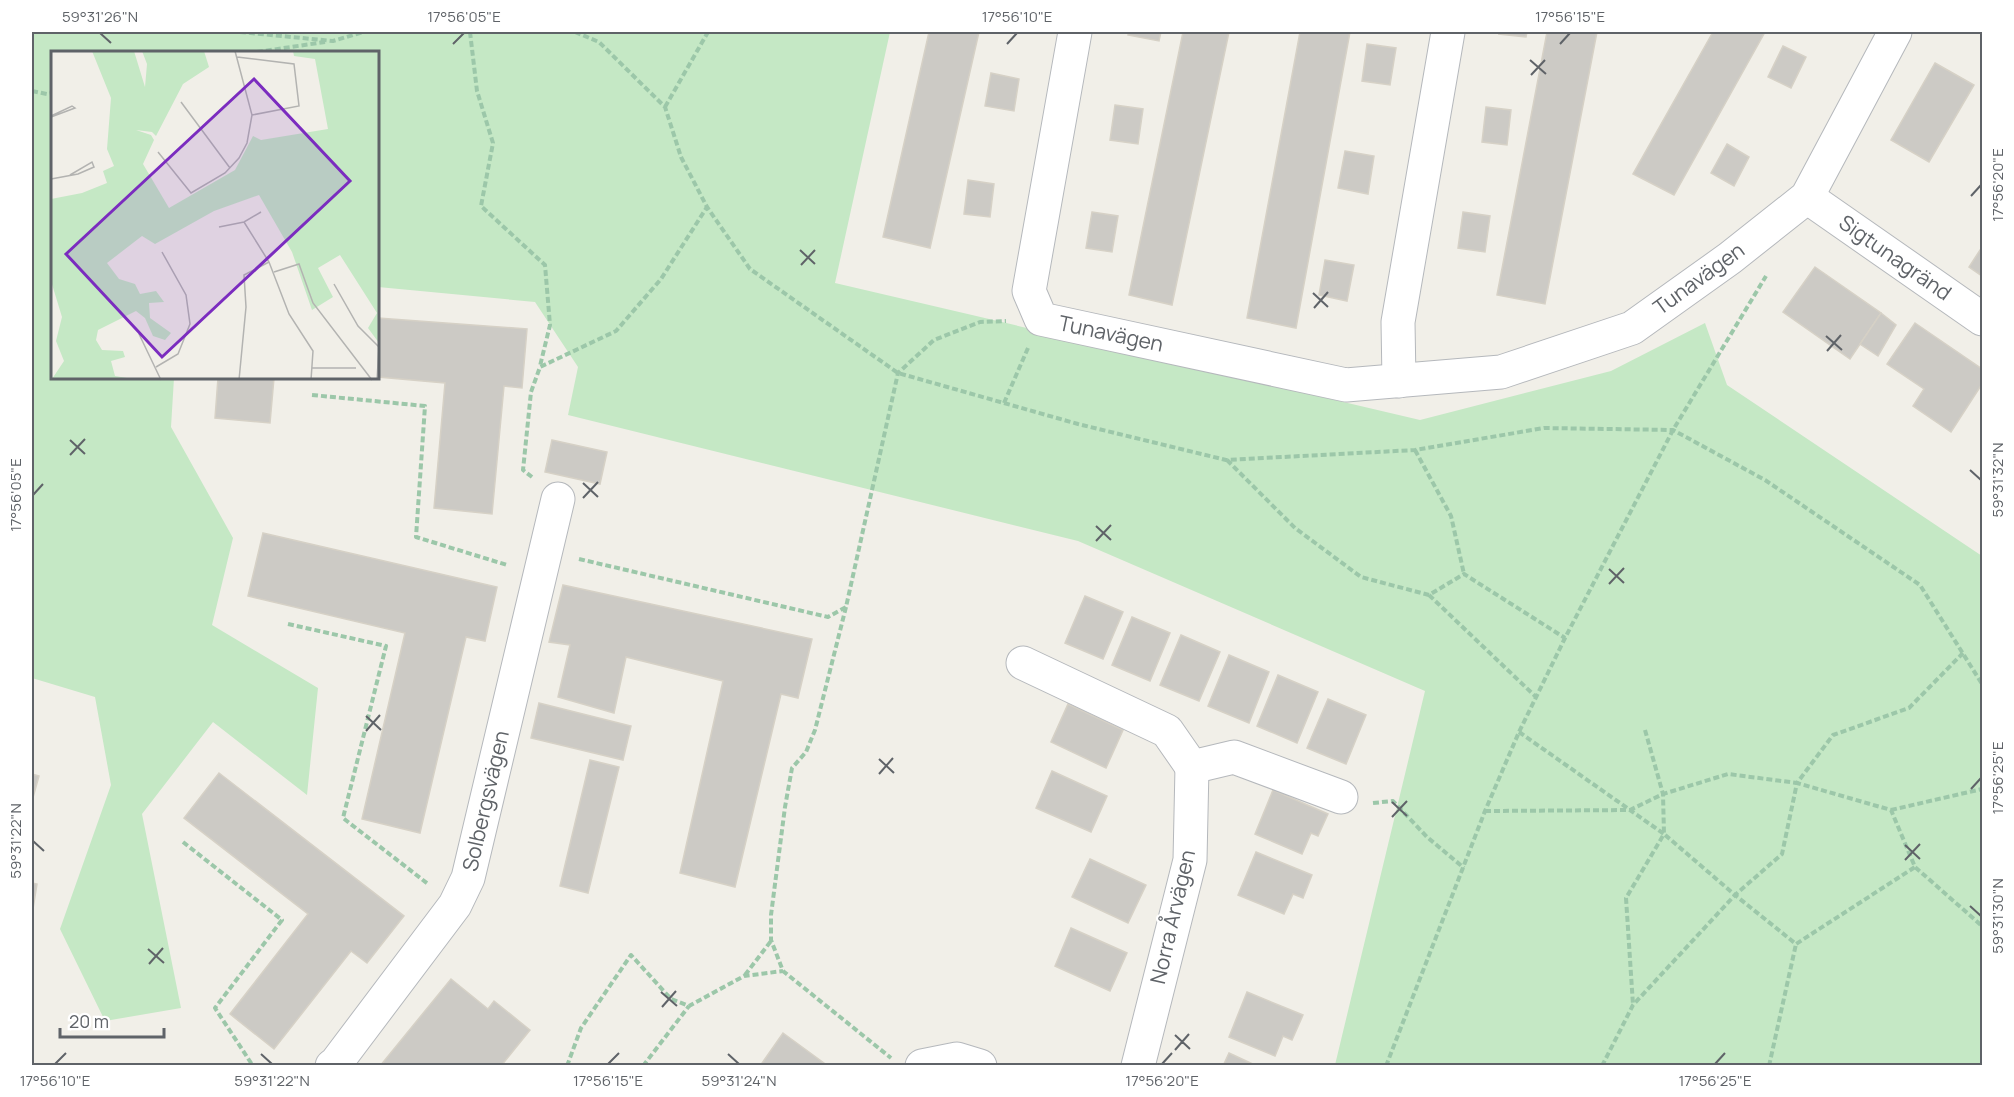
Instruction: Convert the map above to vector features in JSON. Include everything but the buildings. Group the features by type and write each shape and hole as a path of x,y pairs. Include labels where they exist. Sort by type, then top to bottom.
{"street":[{"name":"Tunavägen","path":"1075,32 1029,291 1041,319 1346,385 1501,372 1632,328 1730,258 1807,197 1895,32"},
{"path":"1399,381 1398,322 1448,32"},
{"name":"Sigtunagränd","path":"1807,197 1983,319"},
{"name":"Solbergsvägen","path":"332,1065 336,1063 454,905 468,878 558,499"},
{"path":"1023,663 1167,731 1192,767 1234,757 1341,797"},
{"name":"Norra Årvägen","path":"1138,1065 1190,860 1192,767"},
{"path":"908,1063 957,1059 980,1065"}],"path":[{"path":"240,32 333,41"},
{"path":"264,51 333,41 363,32"},
{"path":"470,32 477,91 493,143 481,206 545,265 550,325 540,367 531,392 523,470 558,499"},
{"path":"575,32 599,42 665,107 681,156 707,207 750,268 897,373 1078,424 1226,460 1415,450 1544,428 1673,430 1765,480 1920,585 1983,684"},
{"path":"665,107 708,32"},
{"path":"32,91 51,93"},
{"path":"540,367 616,331 661,279 707,207"},
{"path":"1386,1065 1485,811 1519,732 1673,430 1768,271"},
{"path":"908,1063 783,971 771,940 771,915 785,807 792,768 806,752 815,730 846,607 897,373 933,340 980,322 1041,319 1004,403"},
{"path":"312,395 425,406 416,537 828,617 846,607"},
{"path":"1415,450 1452,516 1464,574 1565,638"},
{"path":"1226,460 1295,528 1361,577 1429,595 1536,697"},
{"path":"1429,595 1464,574"},
{"path":"288,624 386,646 343,818 454,905"},
{"path":"1602,1065 1633,1005 1735,895 1782,854 1797,783 1833,735 1909,708 1963,653"},
{"path":"1633,1005 1626,898 1664,834 1663,794 1645,730"},
{"path":"1519,732 1664,834 1796,944"},
{"path":"1485,811 1630,810 1663,794 1728,774 1797,783 1891,810 1983,789"},
{"path":"1341,797 1361,804 1393,801 1427,837 1464,867"},
{"path":"1891,810 1915,867 1983,926"},
{"path":"183,842 282,920 215,1008 253,1065"},
{"path":"1769,1065 1796,944 1915,867"},
{"path":"744,976 771,940"},
{"path":"567,1065 581,1028 631,955 671,999 689,1006"},
{"path":"643,1065 689,1006 744,976 783,971"}],"green space":[{"path":"32,32 890,32 835,283 1420,420 1611,371 1705,323 1727,385 1982,556 1982,1065 1335,1065 1425,691 1078,541 568,415 578,367 535,302 380,287 380,51 51,51 51,380 174,380 171,427 233,538 212,625 318,688 307,795 213,722 142,814 181,1008 105,1021 60,929 111,785 95,697 32,678"}]}
